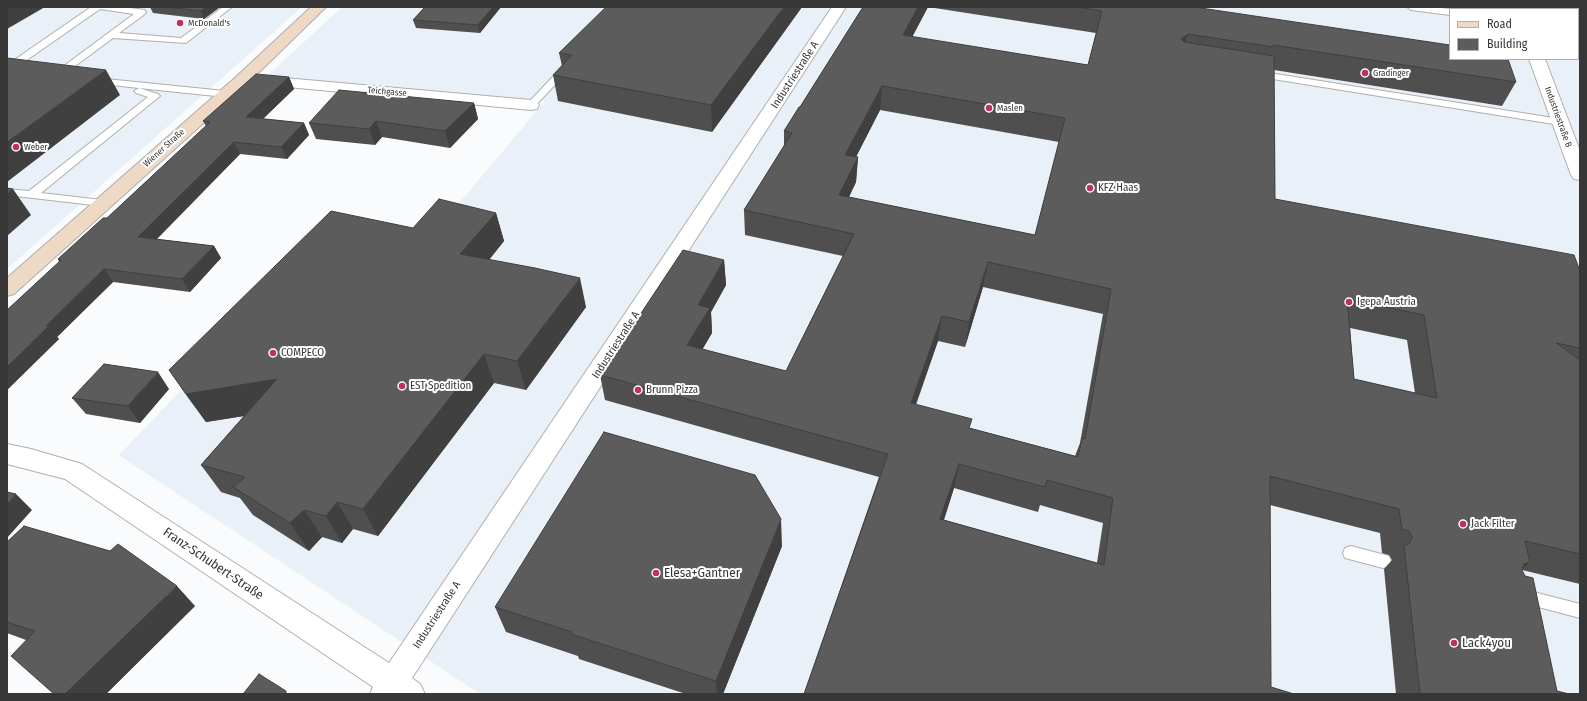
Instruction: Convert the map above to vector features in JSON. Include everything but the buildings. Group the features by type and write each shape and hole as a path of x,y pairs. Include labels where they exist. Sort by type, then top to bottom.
{"main road":[{"name":"Wiener Straße","path":"7,289 243,79 319,7"}],"street":[{"name":"Industriestraße A","path":"396,690 839,7"},
{"name":"Industriestraße B","path":"1537,60 1580,175"},
{"name":"Teichgasse","path":"243,79 531,105"},
{"name":"Franz-Schubert-Straße","path":"7,454 31,458 73,471 396,690"}],"lane":[{"path":"8,69 97,7"},
{"path":"72,78 53,75 142,12 102,7"},
{"path":"110,35 183,41 228,7"},
{"path":"1411,7 1449,12"},
{"path":"1576,7 1580,8"},
{"path":"531,105 575,59"},
{"path":"8,69 22,71"},
{"path":"1250,73 1560,122"},
{"path":"87,80 225,94"},
{"path":"30,194 155,96 110,82"},
{"path":"7,192 102,203"},
{"path":"1351,553 1383,561"},
{"path":"1507,593 1580,611"}],"shaded area":[{"path":"7,7 302,7 7,269"},
{"path":"342,7 1580,7 1580,694 480,694 119,455 336,229 424,245 545,101 266,77"}],"place":[{"name":"McDonald's","path":"180,23"},
{"name":"Gradinger","path":"1365,73"},
{"name":"Maslen","path":"989,108"},
{"name":"Weber","path":"16,147"},
{"name":"KFZ Haas","path":"1090,188"},
{"name":"Igepa Austria","path":"1349,302"},
{"name":"COMPECO","path":"273,353"},
{"name":"EST Spedition","path":"402,386"},
{"name":"Brunn Pizza","path":"638,390"},
{"name":"Jack Filter","path":"1463,524"},
{"name":"Elesa+Gantner","path":"656,573"},
{"name":"Lack4you","path":"1454,643"}]}
